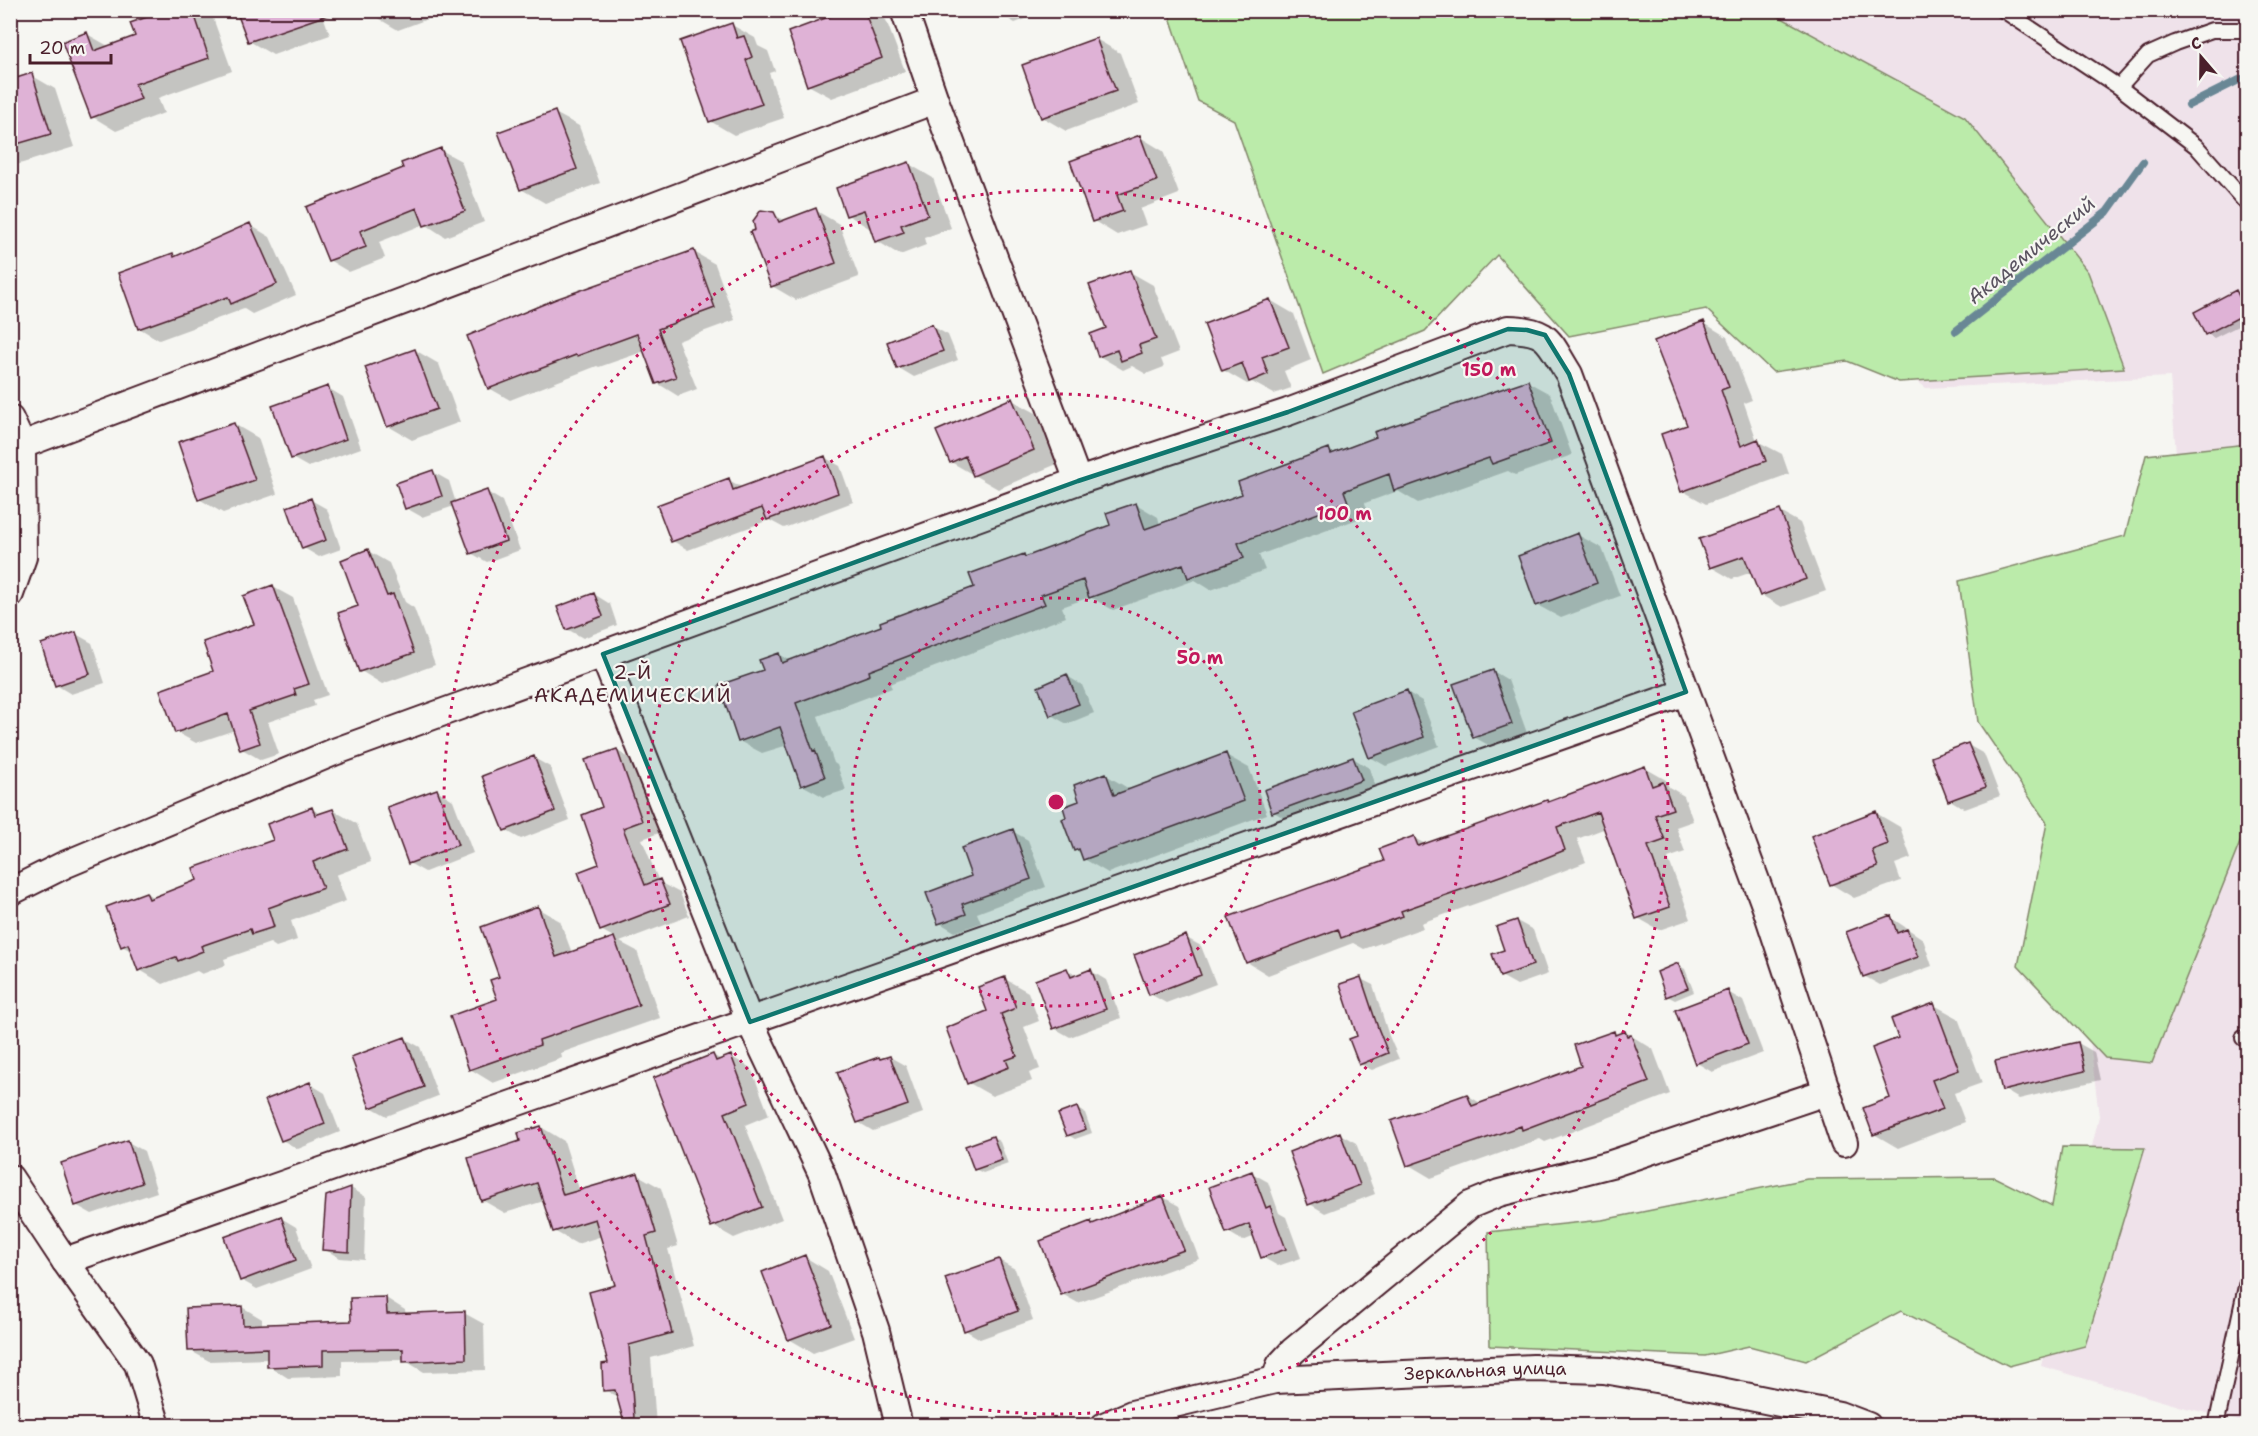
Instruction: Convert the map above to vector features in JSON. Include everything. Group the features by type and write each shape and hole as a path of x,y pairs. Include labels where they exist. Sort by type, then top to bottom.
{"street":[{"path":"904,10 935,100 1078,481"},
{"path":"22,445 935,100"},
{"path":"10,892 64,865 334,752 1078,481 1288,412 1508,329 1527,330 1545,335 1569,374 1765,904 1844,1143"},
{"path":"10,419 22,445 23,557 10,594"},
{"path":"603,654 750,1022 822,1174 876,1331 899,1425"},
{"path":"65,1262 1686,692"},
{"path":"1275,1380 1280,1365 1293,1351 1470,1205 1499,1192 1611,1164 1826,1092"},
{"path":"10,1178 65,1262 138,1364 157,1425"},
{"name":"Зеркальная улица","path":"1104,1425 1132,1414 1275,1380 1533,1368 1604,1370 1839,1415 1869,1425"}],"lane":[{"path":"2003,10 2119,87 2196,146 2247,206"},
{"path":"2119,87 2148,55 2212,30 2247,30"},
{"path":"2216,1425 2247,1277"}],"highlighted area":[{"path":"1508,329 1527,330 1545,335 1569,374 1686,692 750,1022 603,654 1078,481 1288,412"}],"shaded area":[{"path":"1433,11 2247,11 2247,1423 2186,1408 2041,1366 2099,1116 2053,735 2194,687 2170,377 1926,388"}],"green space":[{"path":"1168,11 1769,11 1965,117 2088,272 2124,368 1899,382 1847,361 1773,372 1706,309 1569,336 1497,255 1425,331 1323,374 1234,120 1198,101"},
{"path":"2247,444 2247,825 2152,1063 2105,1058 2018,966 2047,823 1978,722 1959,581 2125,536 2146,455"},
{"path":"2062,1147 2145,1148 2085,1346 2009,1366 1901,1311 1806,1361 1749,1346 1705,1356 1490,1346 1488,1232 1602,1220 1807,1179 1994,1177 2052,1206"}],"building":[{"path":"167,10 193,10 209,58 135,84 141,99 91,118 62,42 87,32 94,51 135,36 130,23"},
{"path":"236,10 329,10 330,14 248,42"},
{"path":"847,10 864,10 882,58 807,86 788,32"},
{"path":"732,23 737,38 744,36 752,57 746,60 762,104 709,122 680,41"},
{"path":"1096,38 1116,91 1041,118 1022,65"},
{"path":"32,73 51,134 10,146 10,80"},
{"path":"555,111 577,169 520,190 498,132"},
{"path":"1140,135 1157,181 1117,195 1123,211 1092,222 1070,161"},
{"path":"441,148 465,211 424,226 417,208 360,231 366,247 328,261 306,207 403,168 401,163"},
{"path":"909,162 928,215 901,225 904,232 875,242 864,210 846,216 836,188"},
{"path":"816,208 836,263 771,287 750,232 755,230 753,221 761,210 774,212 779,222"},
{"path":"250,223 277,284 231,304 228,297 138,329 118,273 173,253 174,257"},
{"path":"694,250 715,308 658,329 676,377 656,384 637,334 488,389 467,336 556,299"},
{"path":"1130,270 1156,339 1139,345 1142,353 1121,361 1117,350 1098,357 1090,334 1106,328 1089,285"},
{"path":"2236,290 2247,313 2205,335 2194,312"},
{"path":"1270,299 1289,347 1262,357 1268,374 1249,382 1242,363 1222,371 1204,324"},
{"path":"1704,321 1729,387 1721,390 1741,446 1758,439 1766,461 1681,492 1661,434 1687,425 1654,341"},
{"path":"932,324 943,351 897,369 887,342"},
{"path":"415,349 437,409 387,427 365,367"},
{"path":"1528,380 1551,443 1492,464 1489,458 1394,491 1389,474 1344,491 1348,502 1238,543 1244,558 1188,578 1183,564 1089,598 1083,580 1041,595 1045,604 869,671 870,675 796,703 825,777 801,786 780,727 738,742 719,685 763,670 759,660 779,653 782,663 881,626 880,622 974,587 969,574 1024,554 1025,557 1110,525 1106,513 1136,503 1145,529 1242,494 1238,482 1329,448 1331,454 1376,437 1374,432"},
{"path":"328,386 346,439 291,459 272,406"},
{"path":"1012,398 1034,450 973,476 965,456 950,463 936,431"},
{"path":"234,423 255,480 198,500 178,442"},
{"path":"825,456 838,493 767,520 762,508 671,542 657,505 729,478 733,490"},
{"path":"433,470 442,496 405,509 396,483"},
{"path":"487,490 506,541 470,554 451,503"},
{"path":"311,498 326,540 302,549 287,507"},
{"path":"1780,510 1806,579 1760,596 1744,556 1710,568 1699,539"},
{"path":"1578,533 1597,583 1536,606 1518,556"},
{"path":"368,549 387,596 393,594 414,653 359,672 338,613 358,606 341,560"},
{"path":"273,585 309,684 294,689 296,695 249,711 260,743 240,750 228,714 175,733 160,690 213,671 203,642 254,624 243,596"},
{"path":"594,593 603,616 566,630 557,607"},
{"path":"76,632 90,674 55,686 41,644"},
{"path":"1493,670 1512,724 1473,738 1453,684"},
{"path":"1067,674 1079,704 1050,716 1038,687"},
{"path":"1407,690 1424,737 1369,758 1351,711"},
{"path":"1968,743 1986,787 1948,801 1931,757"},
{"path":"617,749 642,821 623,828 645,885 660,879 670,904 600,931 578,872 599,864 582,815 602,807 585,760"},
{"path":"1226,753 1244,801 1083,860 1079,849 1074,851 1062,819 1066,817 1063,807 1079,801 1074,785 1106,773 1114,795"},
{"path":"534,756 555,811 504,831 482,776"},
{"path":"1353,757 1362,780 1272,813 1264,790"},
{"path":"1645,766 1652,786 1663,782 1673,809 1655,815 1665,840 1648,846 1670,907 1636,919 1598,812 1557,827 1565,850 1503,875 1401,911 1403,916 1341,938 1338,929 1246,963 1228,917 1384,861 1379,849 1414,836 1418,846"},
{"path":"437,789 458,845 408,864 387,807"},
{"path":"312,807 315,815 333,809 348,849 313,862 323,888 268,908 274,927 252,934 250,929 201,946 203,951 178,961 176,957 138,971 128,944 121,947 106,907 146,892 149,899 197,880 193,868 273,840 267,824"},
{"path":"1876,811 1888,844 1872,850 1878,867 1830,885 1811,836"},
{"path":"1013,829 1031,879 962,904 966,914 938,924 926,893 971,876 961,848"},
{"path":"538,906 556,957 614,937 639,1005 539,1040 540,1045 469,1070 450,1016 497,999 490,980 499,977 481,927"},
{"path":"1891,915 1897,933 1907,929 1918,957 1863,977 1846,932"},
{"path":"1517,920 1533,965 1500,977 1492,954 1504,950 1496,927"},
{"path":"1186,935 1201,975 1149,995 1134,955"},
{"path":"1678,963 1688,988 1666,997 1657,972"},
{"path":"1067,968 1071,977 1091,969 1106,1009 1053,1029 1035,980"},
{"path":"1005,977 1016,1008 1001,1014 1017,1056 1006,1060 1009,1067 967,1084 946,1028 987,1011 978,987"},
{"path":"1361,977 1388,1053 1359,1065 1349,1039 1357,1036 1340,984"},
{"path":"1728,990 1748,1044 1695,1064 1675,1010"},
{"path":"1934,1003 1959,1070 1932,1080 1943,1109 1873,1135 1863,1108 1890,1098 1872,1048 1898,1038 1891,1019"},
{"path":"1614,1031 1615,1035 1625,1031 1627,1036 1631,1035 1649,1082 1522,1130 1521,1126 1407,1166 1391,1121 1467,1094 1472,1106 1581,1066 1574,1045"},
{"path":"405,1037 424,1087 370,1108 351,1057"},
{"path":"2078,1042 2085,1071 2002,1091 1995,1061"},
{"path":"713,1054 716,1061 731,1055 749,1103 725,1113 762,1207 711,1227 653,1078"},
{"path":"890,1056 908,1105 857,1123 837,1072 879,1057 880,1059"},
{"path":"310,1082 325,1124 281,1141 265,1100"},
{"path":"1077,1107 1086,1129 1067,1136 1058,1114"},
{"path":"541,1126 563,1195 638,1173 656,1233 646,1236 672,1333 629,1345 634,1418 623,1419 615,1390 603,1391 602,1364 608,1363 589,1292 615,1285 595,1219 553,1232 537,1183 481,1201 468,1158 520,1141 518,1133"},
{"path":"1340,1132 1360,1185 1308,1205 1289,1152"},
{"path":"993,1136 1002,1160 974,1170 965,1146"},
{"path":"128,1140 142,1183 75,1206 61,1163"},
{"path":"1252,1171 1266,1208 1270,1206 1286,1249 1261,1258 1249,1224 1226,1233 1209,1187"},
{"path":"351,1187 349,1252 322,1250 326,1196"},
{"path":"1163,1196 1184,1250 1061,1295 1040,1241 1091,1221 1092,1224"},
{"path":"281,1216 296,1260 240,1281 224,1237"},
{"path":"805,1255 831,1324 788,1340 762,1272"},
{"path":"999,1259 1018,1311 964,1331 945,1278"},
{"path":"386,1297 387,1314 465,1311 466,1359 403,1362 403,1349 323,1350 323,1365 267,1367 267,1348 188,1351 186,1308 242,1306 243,1325 351,1321 350,1298"}],"waterway":[{"name":"Академический","path":"2189,105 2241,79 2248,79"},
{"name":"Академический","path":"1956,331 2107,212 2143,162"}],"district":[{"name":"2-Й АКАДЕМИЧЕСКИЙ","path":"633,684"}]}
